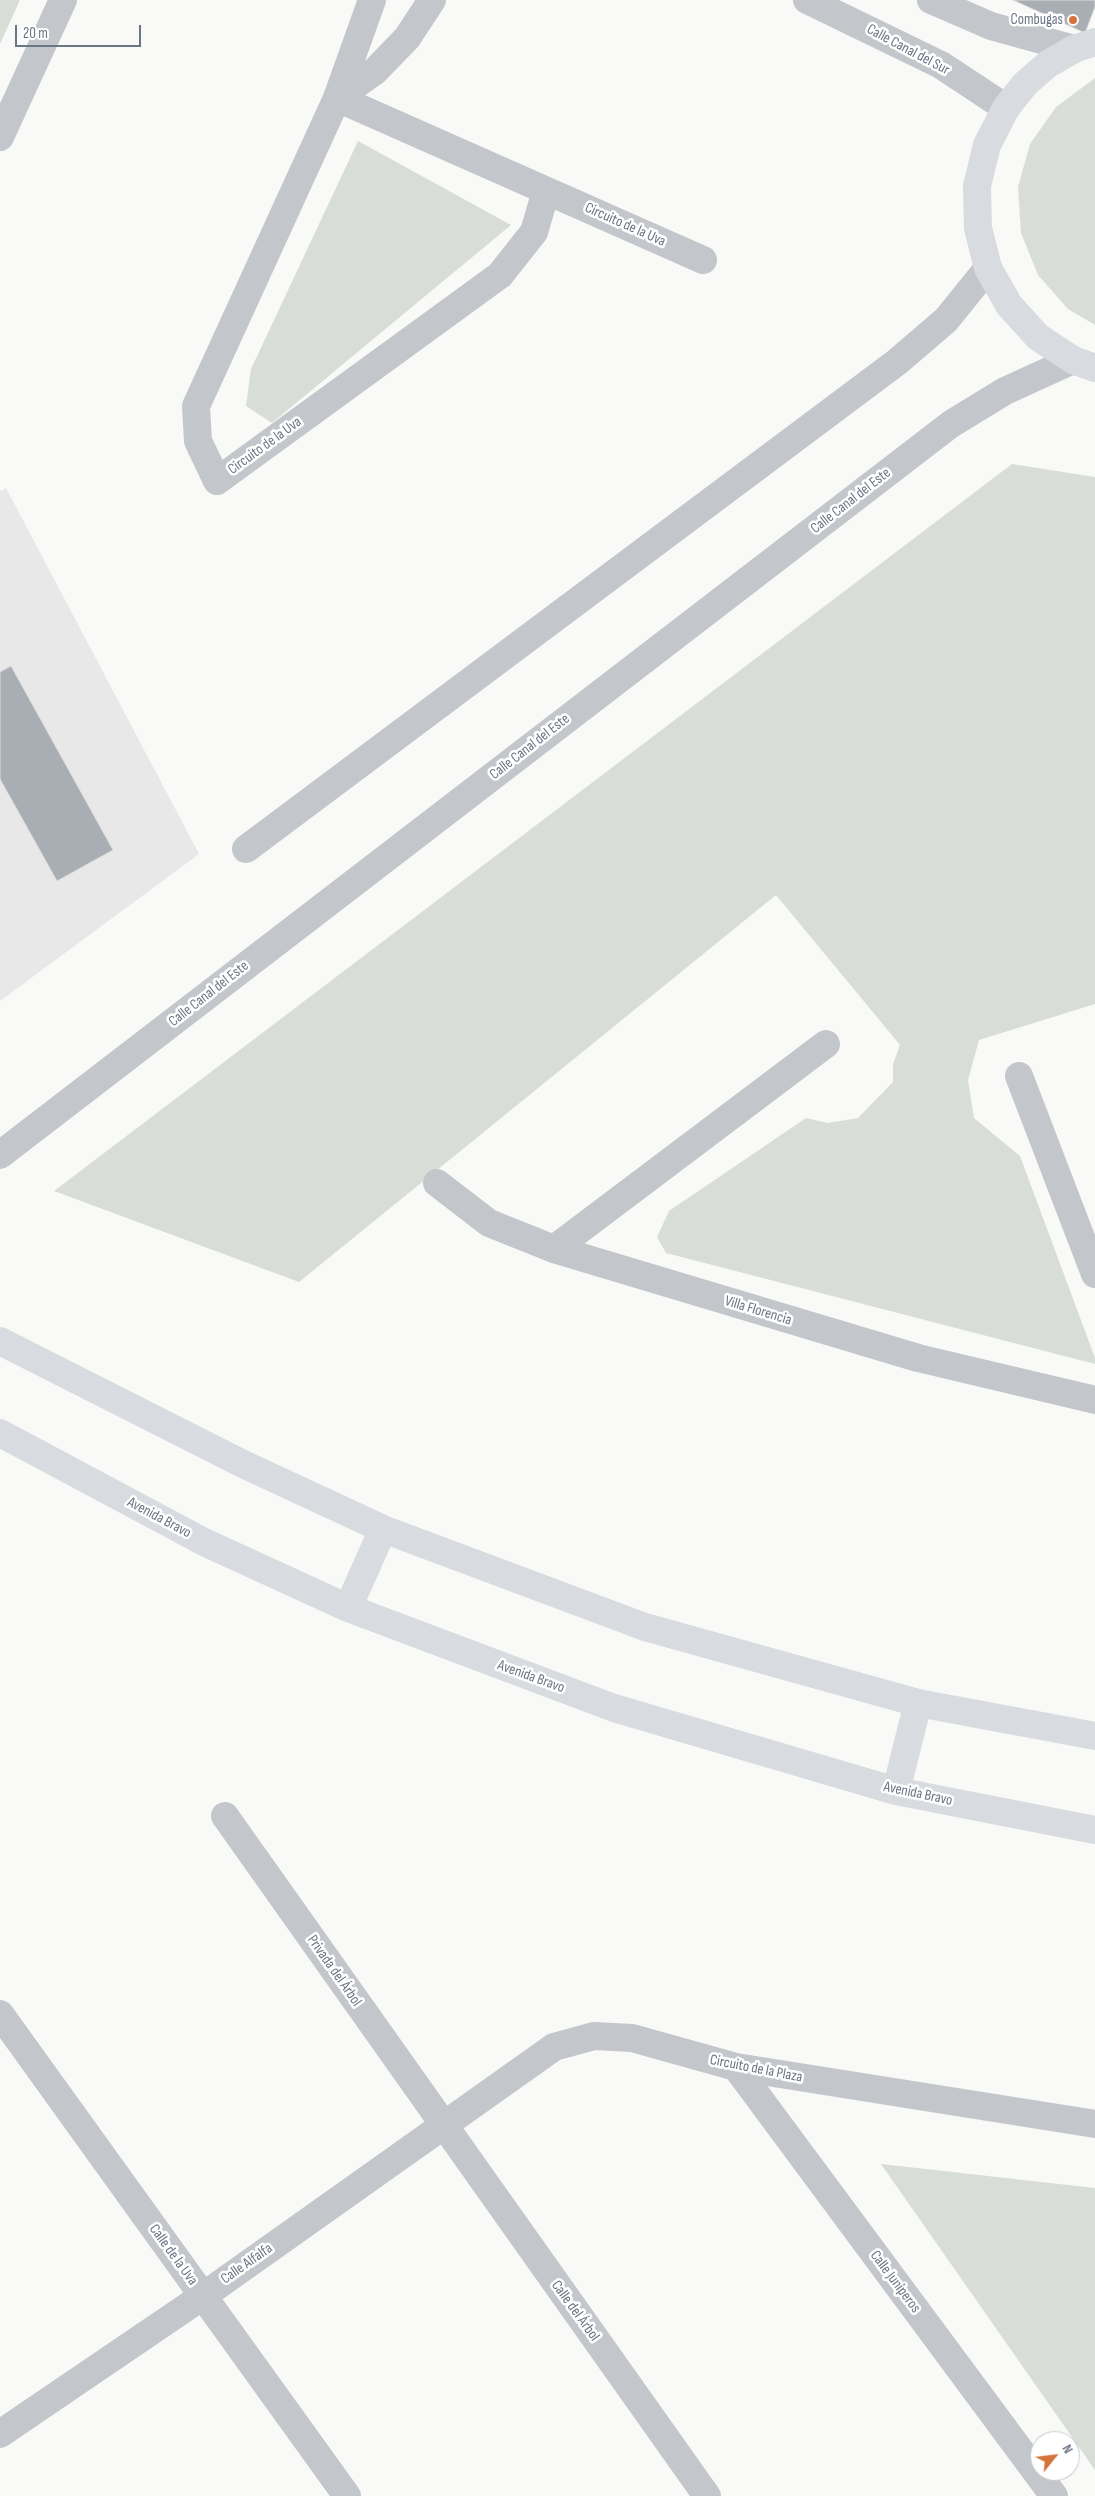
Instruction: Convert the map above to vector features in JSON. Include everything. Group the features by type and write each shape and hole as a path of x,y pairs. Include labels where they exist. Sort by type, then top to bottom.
{"main road":[{"path":"1084,46 1042,69 1025,84 1006,108 987,145 977,186 978,228 988,268 1009,305 1038,337 1084,364"},
{"path":"0,1341 243,1464 383,1529 645,1628 918,1703 1095,1736"},
{"name":"Avenida Bravo","path":"0,1433 204,1542 348,1608 614,1708 896,1791 1095,1830"},
{"path":"348,1608 383,1529"},
{"path":"896,1791 918,1703"}],"street":[{"path":"0,136 63,0"},
{"name":"Circuito de la Uva","path":"372,0 337,98 196,406 198,441 216,481 500,275 534,232 546,191"},
{"path":"337,98 375,71 407,38 432,0"},
{"name":"Calle Canal del Sur","path":"807,0 940,66 1006,108"},
{"path":"931,0 992,26 1084,46"},
{"name":"Circuito de la Uva","path":"337,98 703,260"},
{"path":"246,849 897,362 946,320 988,268"},
{"name":"Calle Canal del Este","path":"0,1154 951,424 1005,390 1084,364"},
{"path":"554,1249 826,1044"},
{"path":"1019,1076 1095,1274"},
{"name":"Villa Florencia","path":"437,1183 488,1223 554,1249 918,1358 1095,1400"},
{"name":"Privada del Árbol","path":"225,1816 443,2126"},
{"name":"Calle de la Uva","path":"0,2014 347,2496"},
{"name":"Circuito de la Plaza","path":"443,2126 554,2047 594,2036 632,2038 736,2068 1095,2124"},
{"name":"Calle Juníperos","path":"736,2068 1054,2496"},
{"name":"Calle Alfalfa","path":"0,2434 203,2296 443,2126"},
{"name":"Calle del Árbol","path":"443,2126 707,2496"}],"shaded area":[{"path":"0,0 20,0 0,44"},
{"path":"1095,78 1095,325 1068,309 1038,275 1021,233 1018,187 1030,144 1056,107"},
{"path":"358,141 511,225 272,423 246,406 251,369"},
{"path":"1012,464 1095,477 1095,1004 979,1040 968,1080 974,1118 1020,1156 1095,1358 1095,1364 666,1253 657,1237 669,1211 806,1118 828,1123 858,1118 893,1082 893,1064 900,1045 776,895 299,1282 54,1191"},
{"path":"6,488 199,854 0,1001 0,491"},
{"path":"881,2164 1095,2188 1095,2470 1080,2449 1080,2431 1068,2431"}],"building":[{"name":"Combugas","path":"1013,0 1095,0 1095,7 1085,33"},
{"path":"11,666 113,850 57,881 0,779 0,672"}],"place":[{"name":"Combugas","path":"1073,20"}]}
